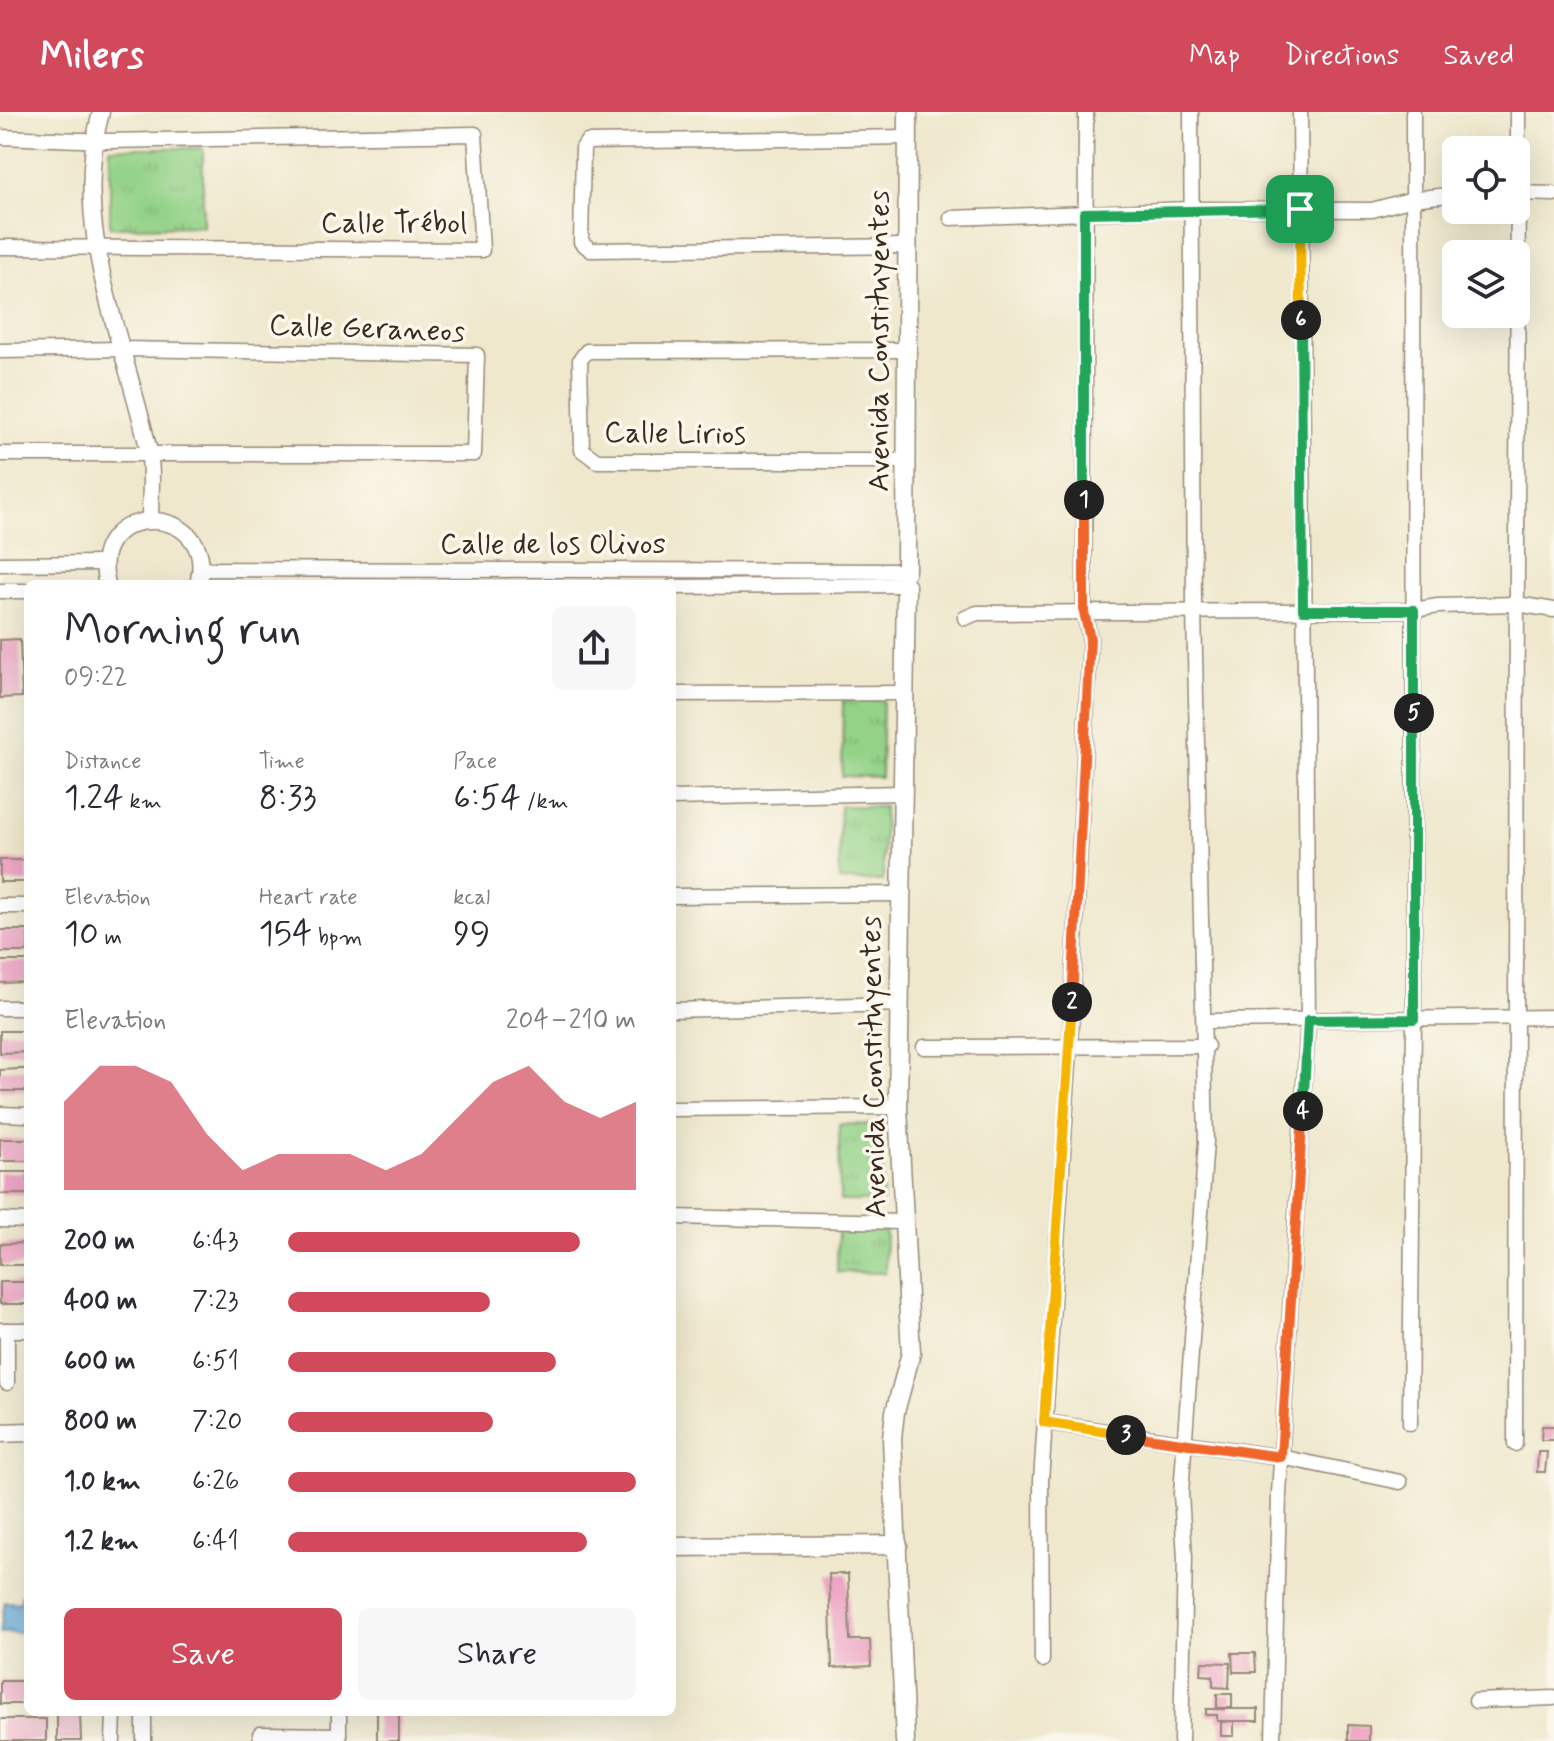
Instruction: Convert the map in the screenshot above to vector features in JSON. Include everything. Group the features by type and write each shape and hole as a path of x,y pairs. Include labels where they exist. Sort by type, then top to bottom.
{"main road":[{"name":"Avenida Constituyentes","path":"905,1741 892,1438 895,1412 911,1353 909,1265 902,1222 898,1107 909,350 908,112"},
{"path":"0,1433 24,1432"},
{"path":"676,1547 898,1545"}],"street":[{"path":"101,112 94,140 96,248 104,291 123,349 150,456 150,519"},
{"path":"1042,1660 1041,1481 1070,1047 1090,639 1084,612 1086,112"},
{"path":"1181,1741 1183,1443 1206,1141 1207,1046 1194,610 1191,112"},
{"path":"1273,1741 1281,1457 1308,1020 1300,112"},
{"path":"1410,1423 1414,1019 1413,112"},
{"path":"1518,112 1518,136"},
{"name":"Calle Trébol","path":"94,140 475,134 482,250 96,248"},
{"path":"0,137 94,140"},
{"path":"908,137 587,142 583,148 581,242 591,250 909,246"},
{"path":"1530,193 1554,194"},
{"path":"951,218 1192,209 1372,210 1413,199 1442,196"},
{"path":"1515,1444 1517,224"},
{"path":"0,247 96,248"},
{"path":"0,351 123,349"},
{"name":"Calle Geraneos","path":"123,349 477,355 474,454 150,456"},
{"name":"Calle Lirios","path":"907,461 597,461 582,450 580,360 587,351 909,350"},
{"path":"0,454 150,456"},
{"path":"106,580 106,551 120,531 134,522 150,519 176,525 187,534 197,548 199,577"},
{"path":"0,564 104,563"},
{"name":"Calle de los Olivos","path":"199,577 906,578"},
{"name":"Calle de los Olivos","path":"676,587 906,578"},
{"path":"0,591 24,591"},
{"path":"965,618 977,613 1414,610 1438,606 1517,604 1554,610"},
{"path":"676,694 903,693"},
{"path":"676,798 902,793"},
{"path":"676,896 901,894"},
{"path":"0,906 24,906"},
{"path":"676,1010 899,1004"},
{"path":"0,1008 24,1008"},
{"path":"1206,1021 1554,1017"},
{"path":"924,1047 1207,1046"},
{"path":"676,1109 898,1107"},
{"path":"0,1114 24,1115"},
{"path":"676,1217 902,1222"},
{"path":"0,1220 24,1221"},
{"path":"4,1330 7,1383"},
{"path":"1044,1422 1281,1457 1400,1482"},
{"path":"1476,1701 1554,1698"},
{"path":"113,1741 114,1716"},
{"path":"144,1716 144,1741"},
{"path":"260,1734 339,1738 339,1716"}],"green space":[{"path":"110,148 203,148 203,226 110,227"},
{"path":"843,699 883,700 881,777 842,776"},
{"path":"840,806 884,807 883,881 839,880"},
{"path":"839,1124 882,1125 883,1201 840,1201"},
{"path":"838,1229 886,1230 885,1273 837,1272"}],"water":[{"path":"21,1595 24,1595 24,1633 0,1633 5,1602 21,1602"}],"building":[{"path":"20,639 22,697 0,698 0,640"},
{"path":"0,860 24,860 24,882 0,882"},
{"path":"0,930 24,930 24,952 0,952"},
{"path":"0,961 24,961 24,982 0,983"},
{"path":"0,1031 24,1031 24,1052 0,1053"},
{"path":"24,1069 24,1091 0,1091 0,1070"},
{"path":"0,1139 24,1139 24,1161 0,1161"},
{"path":"0,1172 24,1172 24,1194 0,1194"},
{"path":"24,1243 24,1265 0,1265 0,1244"},
{"path":"0,1282 24,1282 24,1304 0,1304"},
{"path":"1542,1426 1554,1426 1554,1440 1541,1440"},
{"path":"1538,1452 1547,1452 1545,1472 1537,1472"},
{"path":"829,1574 848,1574 850,1640 870,1640 871,1666 832,1668"},
{"path":"1232,1653 1255,1653 1256,1672 1233,1672"},
{"path":"1202,1662 1230,1663 1229,1688 1213,1687 1213,1676 1201,1675"},
{"path":"0,1681 24,1681 24,1704 0,1704"},
{"path":"1217,1694 1232,1694 1232,1708 1217,1708"},
{"path":"1206,1709 1258,1709 1258,1721 1217,1721 1217,1715 1206,1715"},
{"path":"57,1716 80,1716 81,1741 57,1741"},
{"path":"377,1716 399,1716 399,1741 377,1741"},
{"path":"0,1719 46,1719 46,1741 0,1741"},
{"path":"1234,1721 1234,1736 1221,1736 1221,1722"},
{"path":"1348,1725 1369,1726 1369,1741 1348,1741"}],"route":[{"path":"1300,209 1303,610 1414,610 1414,1019 1308,1020 1281,1457 1044,1422 1070,1047 1090,639 1084,612 1084,213 1300,209"}]}
